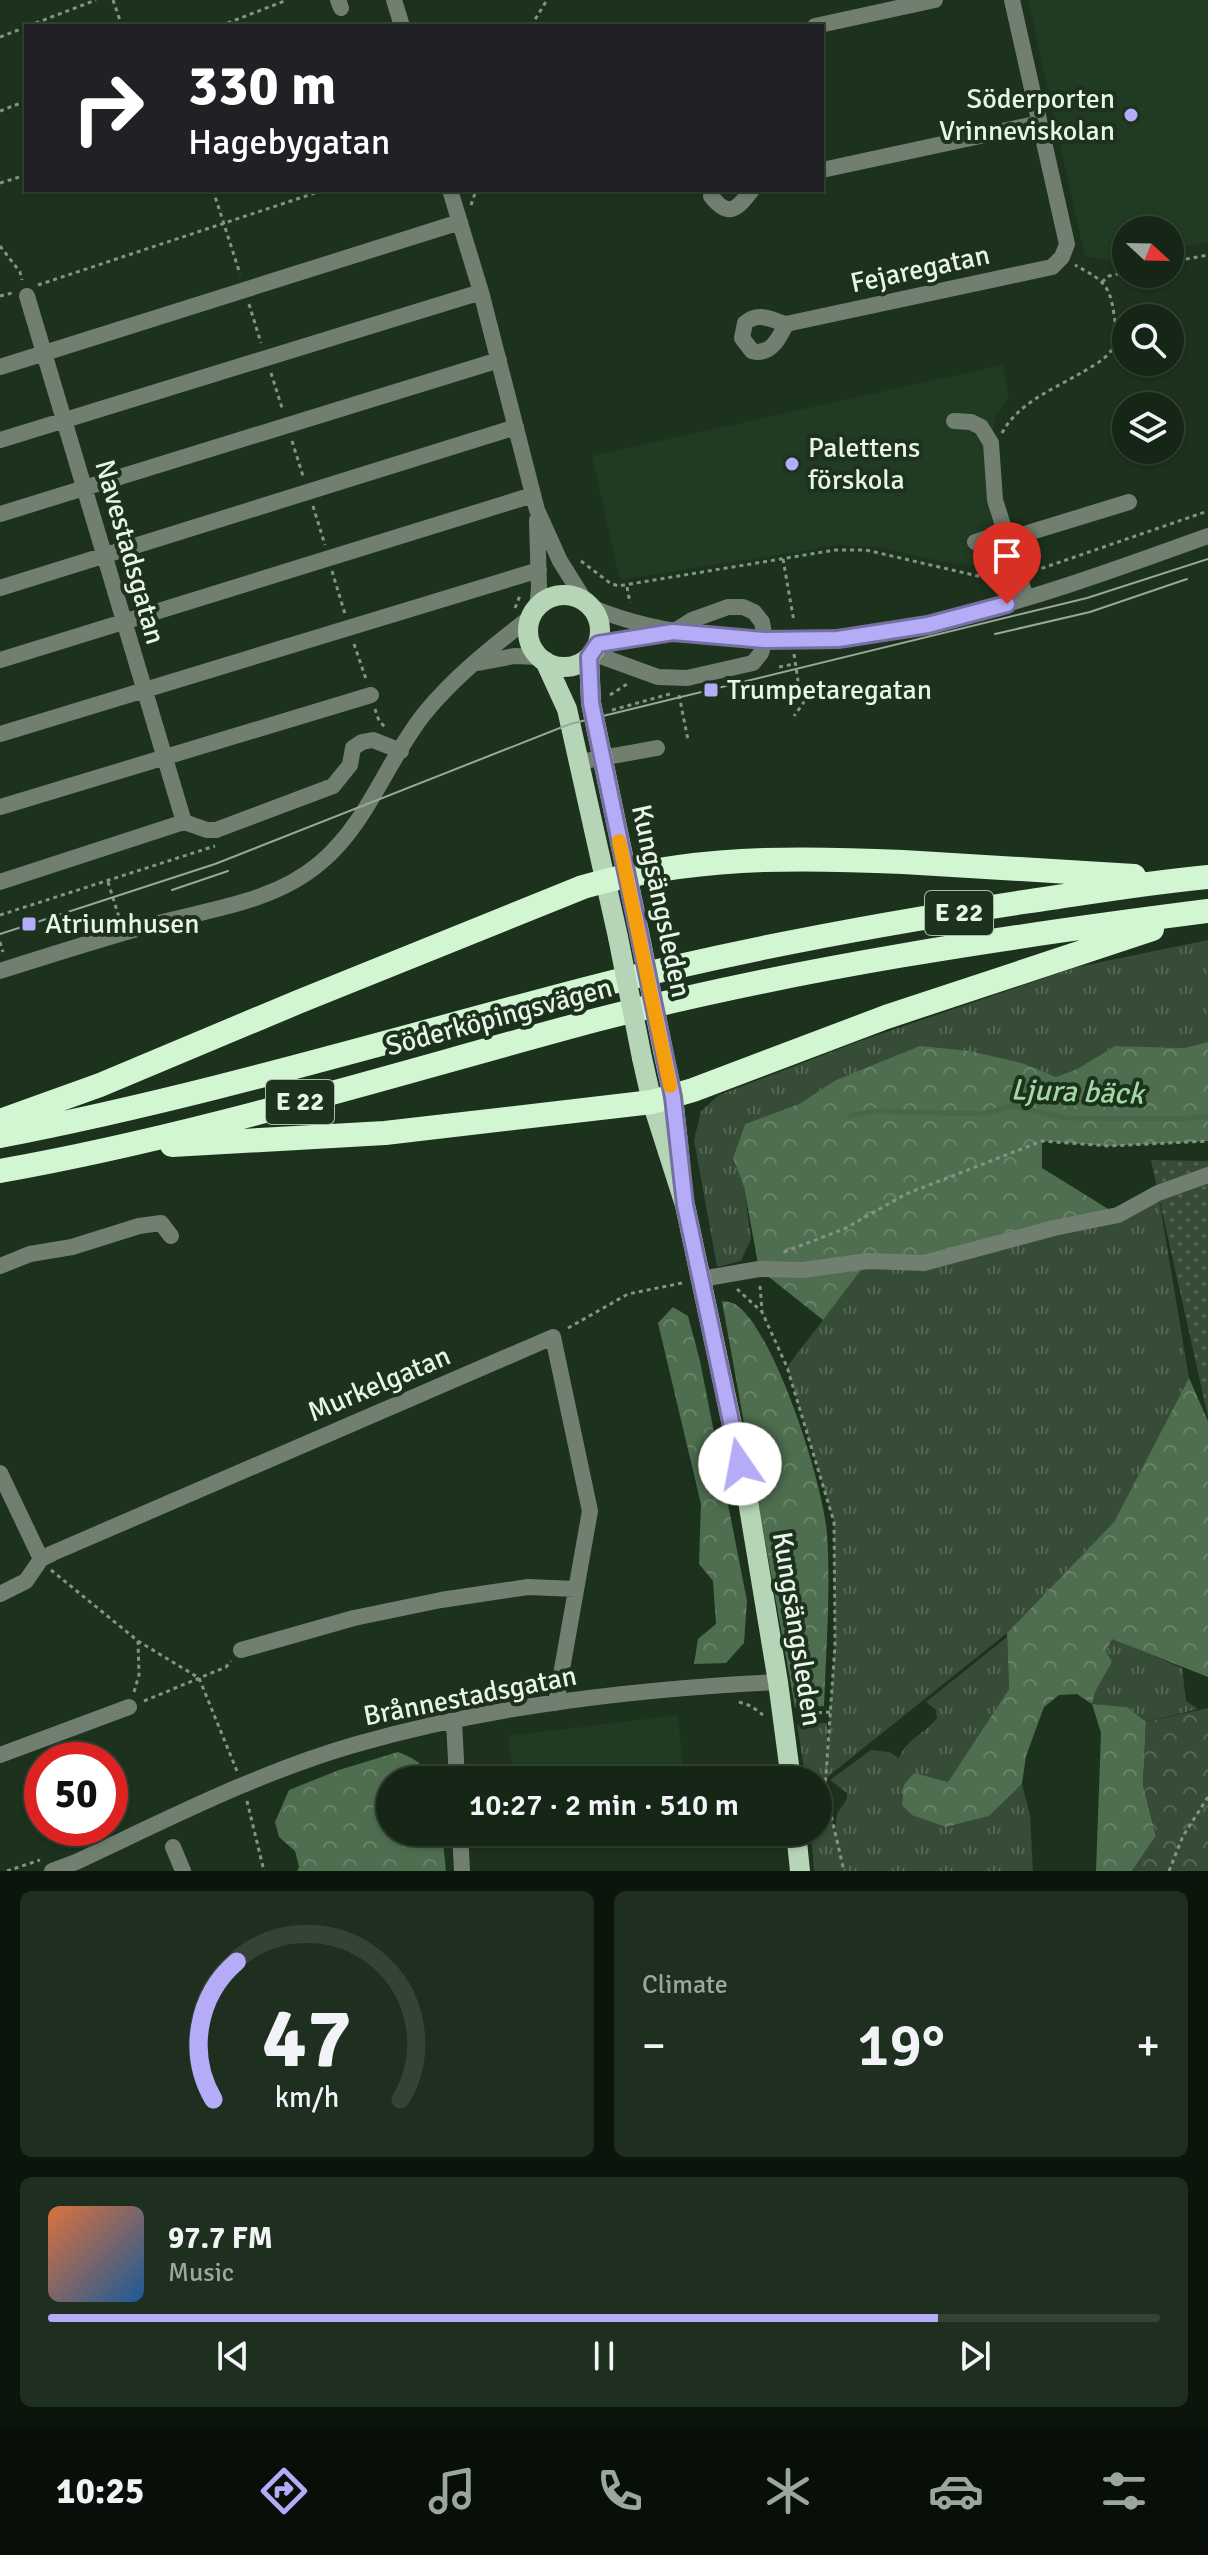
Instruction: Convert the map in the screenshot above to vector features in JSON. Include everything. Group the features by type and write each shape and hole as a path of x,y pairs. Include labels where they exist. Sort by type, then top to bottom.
{"highway":[{"path":"0,1121 100,1085 421,951 616,878 750,859 786,859 1196,878"},
{"name":"Söderköpingsvägen","path":"0,1136 172,1099 585,989 809,938 1196,878"},
{"path":"118,1148 385,1133 662,1099 886,1017 1208,911"},
{"name":"Söderköpingsvägen","path":"0,1171 118,1148 266,1111 597,1020 719,991 999,940 1208,911"}],"main road":[{"path":"564,595 588,604 600,629 593,651 572,666 561,667 542,659 531,644 526,612 553,597 564,595"},
{"name":"Kungsängsleden","path":"593,651 589,690 602,758 616,878 618,937 642,1058 662,1099"},
{"name":"Kungsängsleden","path":"542,659 567,709 579,762 616,878 639,932 663,1051 662,1099 747,1495 789,1766"},
{"path":"797,1846 800,1871"}],"street":[{"path":"394,0 401,24"},
{"path":"824,24 935,0"},
{"path":"1012,0 1067,244 1062,257"},
{"path":"824,170 1040,123"},
{"path":"451,192 465,215 481,292 535,503 560,561 588,604 611,615 673,632 765,640 838,639 928,625 1026,598 1208,536"},
{"path":"711,192 721,208 731,210 740,206 750,192"},
{"path":"0,367 245,290 465,215"},
{"name":"Fejaregatan","path":"786,324 1052,267 1062,257"},
{"path":"0,440 481,292"},
{"name":"Navestadsgatan","path":"26,293 184,822"},
{"path":"0,514 499,360"},
{"path":"954,421 971,422 981,427 991,443 995,500 1026,598"},
{"path":"0,588 516,427"},
{"path":"975,542 993,536 1008,539 1129,502"},
{"path":"0,660 329,558 535,503"},
{"path":"0,971 150,925 251,901 289,884 320,863 348,836 394,748 450,686 526,612 532,572 535,503"},
{"path":"0,734 532,572"},
{"path":"728,607 743,607 754,612 762,622 765,640 761,653 753,663 687,678 658,677 593,651 673,632 692,620 728,607"},
{"path":"476,663 514,656 542,659"},
{"path":"0,807 371,695"},
{"path":"0,882 184,822 216,830 333,786 350,765 353,748 362,742 373,740 394,748"},
{"path":"579,762 657,748"},
{"path":"701,1279 759,1269 803,1270 868,1261 924,1263 1054,1228 1118,1215 1158,1193 1208,1175"},
{"path":"0,1266 30,1254 72,1247 139,1226 161,1223 171,1236"},
{"path":"553,1337 590,1511 556,1703"},
{"name":"Murkelgatan","path":"0,1594 26,1581 41,1559 553,1337"},
{"path":"0,1473 41,1559"},
{"path":"241,1650 354,1618 441,1600 528,1587 576,1589"},
{"name":"Brånnestadsgatan","path":"52,1871 243,1786 357,1744 480,1714 679,1687 778,1682"},
{"path":"0,1755 129,1707"},
{"path":"454,1721 456,1766"},
{"path":"461,1846 462,1871"},
{"path":"173,1847 183,1871"}],"path":[{"path":"32,24 96,0"},
{"path":"113,0 121,24"},
{"path":"225,24 287,0"},
{"path":"532,24 546,0"},
{"path":"0,37 24,27"},
{"path":"0,111 24,102"},
{"path":"0,183 24,176"},
{"path":"214,192 379,721 394,736 394,748"},
{"path":"0,246 20,272 26,293 318,192"},
{"path":"465,215 475,192"},
{"path":"1184,259 1208,255"},
{"path":"993,459 1004,429 1016,415 1031,402 1099,362 1111,350 1117,335 1114,310 1102,282 1096,275 1062,257"},
{"path":"1102,282 1112,275"},
{"path":"560,561 574,559 584,562 618,586 835,550 866,550 900,556 978,576 1020,574 1208,511"},
{"path":"526,612 517,605 532,572"},
{"path":"779,667 794,664"},
{"path":"794,716 804,702 799,688"},
{"path":"602,713 686,689"},
{"path":"678,691 688,740"},
{"path":"0,915 224,843"},
{"path":"844,1871 825,1789 835,1645 834,1522 787,1367 762,1312 759,1269 780,1254 844,1229 906,1194 1042,1141 1109,1146 1208,1141"},
{"path":"723,1275 762,1312"},
{"path":"553,1337 628,1294 701,1279"},
{"path":"41,1559 55,1575 138,1641 199,1678 243,1786 264,1871"},
{"path":"129,1707 139,1675 138,1641"},
{"path":"129,1707 226,1667 241,1650"},
{"path":"1169,1871 1183,1836 1208,1797"}],"shaded area":[{"name":"Söderporten Vrinneviskolan","path":"1028,0 1208,0 1208,242 1184,248 1184,216 1112,216 1112,260 1085,257"},
{"name":"Palettens förskola","path":"1003,365 1009,398 996,415 991,443 991,500 1000,557 994,569 878,547 838,545 620,580 592,456"},
{"path":"678,1715 683,1766 511,1766 508,1736"}],"green space":[{"path":"1208,940 1208,1042 1184,1048 1115,1046 1077,1069 1056,1077 1022,1063 836,1080 799,1104 745,1124 733,1158 744,1187 751,1239 741,1261 717,1267 694,1140 701,1111 719,1095 860,1041 1077,967"},
{"path":"1208,1042 1208,1141 1109,1146 1042,1141 1042,1168 1118,1215 924,1263 868,1261 823,1320 759,1269 744,1187 733,1158 745,1124 799,1104 836,1080 920,1046 969,1051 1022,1063 1056,1077 1077,1069 1115,1046 1184,1048"},
{"path":"1151,1160 1208,1161 1208,1417 1158,1193"},
{"path":"1158,1193 1189,1378 1114,1522 1007,1633 832,1773 832,1766 804,1766 797,1724 827,1723 827,1754 835,1645 834,1522 787,1367 868,1261 1054,1228"},
{"path":"722,1301 739,1307 754,1324 768,1349 796,1413 817,1482 824,1511 828,1555 824,1706 795,1707"},
{"path":"673,1307 688,1316 700,1361 747,1601 744,1643 726,1663 694,1664 698,1639 716,1624 713,1581 699,1564 701,1504 658,1323"},
{"path":"1189,1378 1208,1421 1208,1677 1112,1639 1106,1651 1112,1662 1095,1692 1092,1704 1077,1694 1059,1695 1044,1707 1026,1756 1022,1784 989,1816 946,1827 912,1815 902,1805 904,1785 914,1773 948,1782 1009,1689 1007,1633 1114,1522"},
{"path":"1007,1637 1009,1689 948,1782 931,1821 946,1827 989,1816 1022,1784 1030,1815 1033,1871 814,1871 812,1846 832,1846 832,1819 835,1832 837,1814 847,1799 847,1793 832,1779 871,1750 889,1752 899,1758 907,1745 937,1718 936,1710 926,1702"},
{"path":"1112,1638 1182,1668 1186,1701 1198,1709 1146,1722 1127,1707 1092,1704 1095,1692 1112,1662 1106,1651"},
{"path":"1092,1704 1127,1707 1146,1722 1143,1785 1156,1836 1132,1871 1096,1871 1101,1733"},
{"path":"1208,1708 1208,1871 1132,1871 1156,1836 1143,1785 1146,1722"},
{"path":"398,1752 418,1762 422,1766 376,1766 376,1846 443,1846 446,1871 297,1871 295,1851 279,1837 275,1822 289,1790 339,1770"}],"waterway":[{"name":"Ljura bäck","path":"850,1116 875,1111 983,1114 1012,1106 1066,1118 1179,1119 1208,1116"}],"tram line":[{"path":"0,934 215,864 570,724 1087,598 1208,559"},
{"path":"995,634 1090,612 1187,579"},
{"path":"172,890 228,871"}],"slow traffic":[{"path":"619,841 670,1086"}],"place":[{"name":"Söderporten Vrinneviskolan","path":"1131,115"},
{"name":"Palettens förskola","path":"792,464"},
{"name":"Trumpetaregatan","path":"711,690"},
{"name":"Atriumhusen","path":"29,924"}],"route":[{"path":"740,1464 685,1205 673,1097 591,703 589,657 598,644 617,639 673,632 737,639 838,639 928,625 1007,604"}]}
